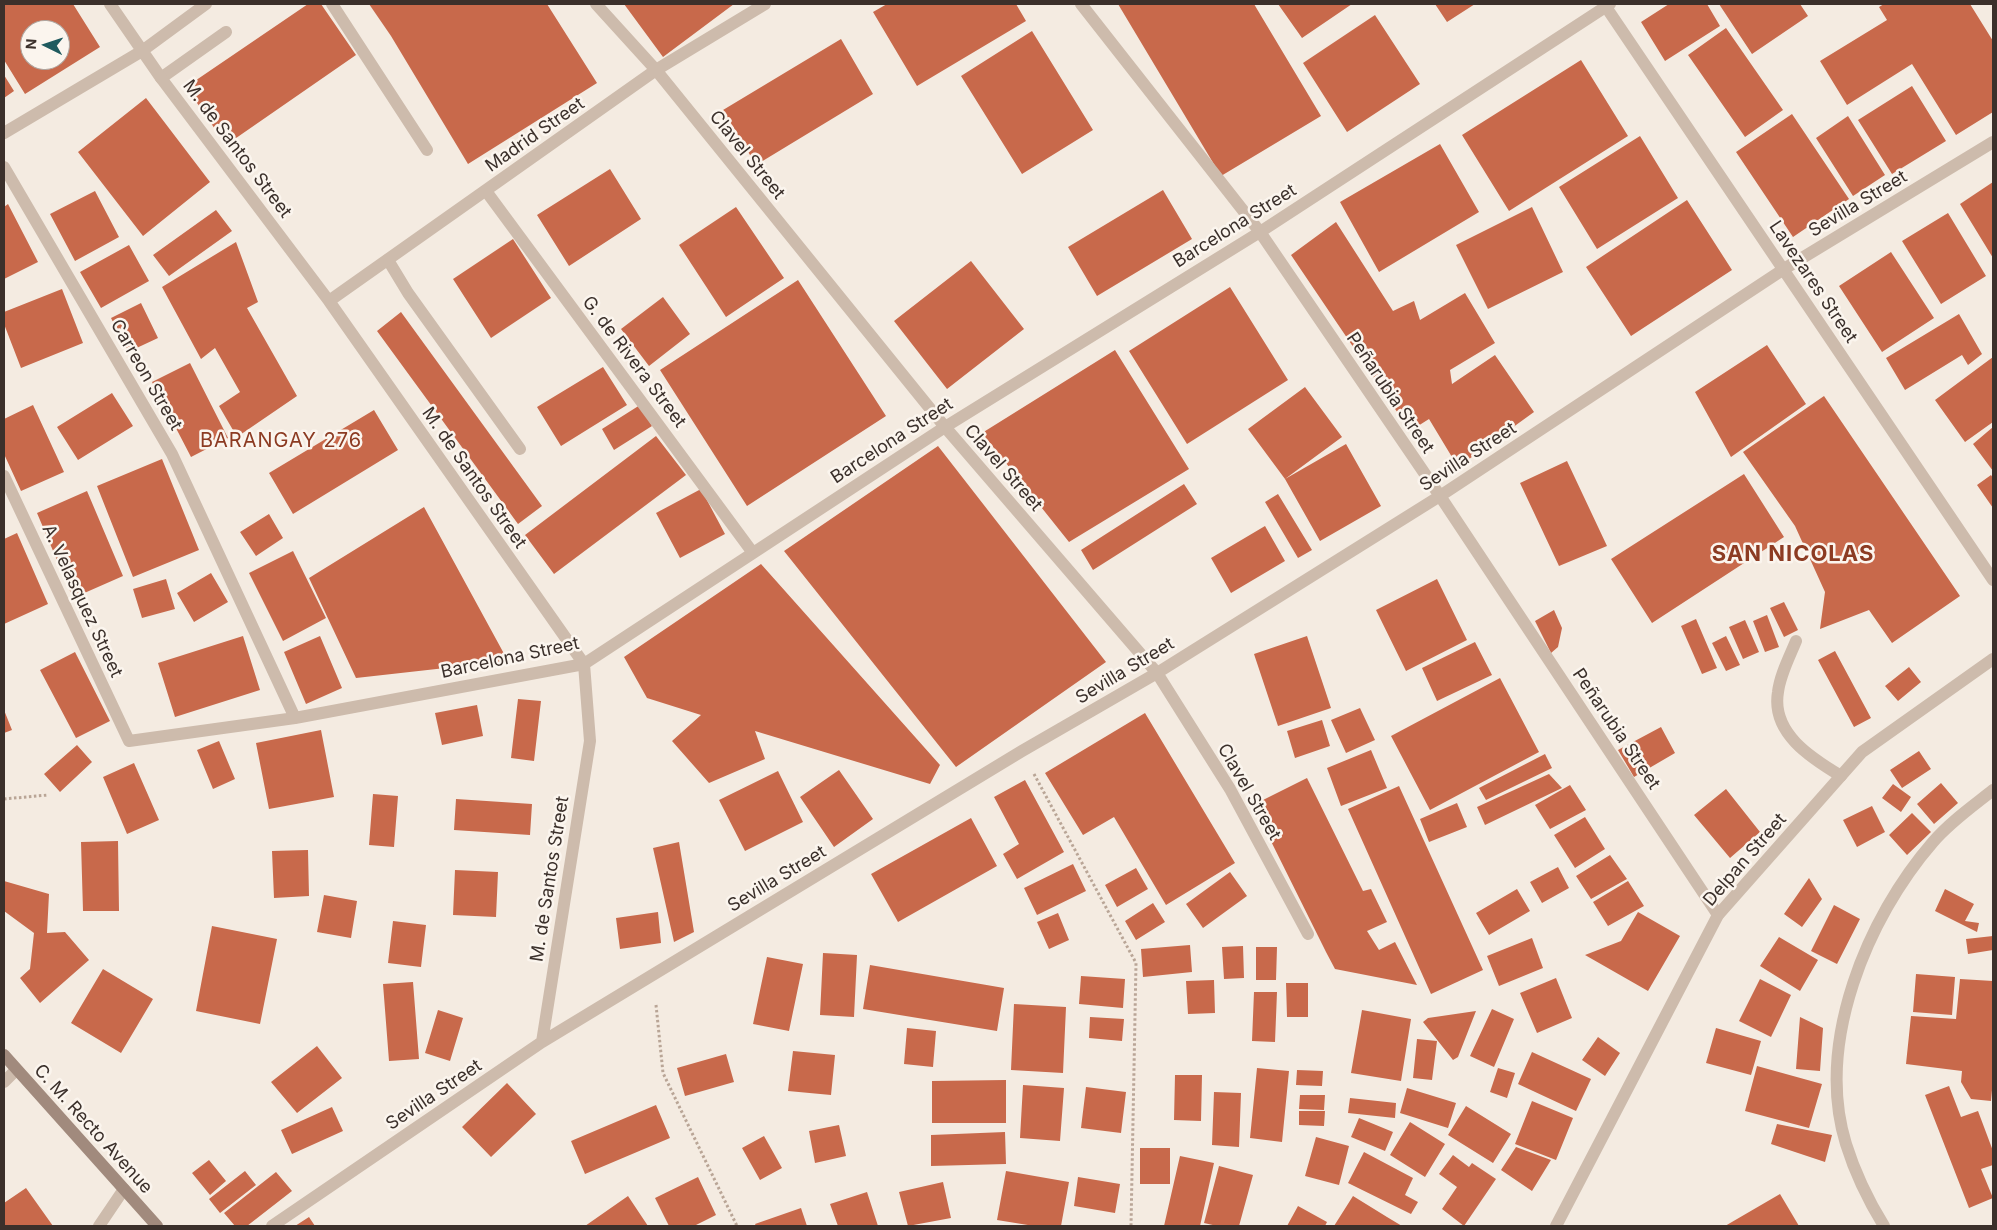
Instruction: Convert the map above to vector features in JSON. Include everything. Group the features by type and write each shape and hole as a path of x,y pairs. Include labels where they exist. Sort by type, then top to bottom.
{"main road":[{"name":"C. M. Recto Avenue","path":"4,1054 16,1070 157,1226"}],"street":[{"name":"M. de Santos Street","path":"110,4 161,78 329,301 584,664 590,741 542,1042"},
{"path":"4,132 142,52 206,4"},
{"path":"332,4 427,150"},
{"name":"Clavel Street","path":"596,4 656,70 945,427 1157,673 1230,789 1308,934"},
{"name":"Madrid Street","path":"329,301 656,70 765,4"},
{"name":"Peñarubia Street","path":"1081,4 1260,232 1440,496 1718,915"},
{"name":"Barcelona Street","path":"129,741 295,718 584,664 945,427 1260,232 1606,5"},
{"name":"Lavezares Street","path":"1606,5 1993,580"},
{"path":"161,78 226,32"},
{"name":"Sevilla Street","path":"272,1226 542,1042 1022,751 1157,673 1440,496 1784,269 1993,142"},
{"name":"Carreon Street","path":"4,167 172,454 295,718"},
{"name":"G. de Rivera Street","path":"486,191 753,553"},
{"path":"388,260 408,293 520,449"},
{"name":"A. Velasquez Street","path":"4,476 129,741"},
{"path":"1796,641 1778,691 1777,705 1780,719 1796,744 1841,776"},
{"name":"Delpan Street","path":"1556,1226 1718,915 1862,752 1993,658"},
{"path":"1884,1226 1861,1186 1845,1142 1838,1101 1838,1063 1844,1018 1872,935 1898,888 1934,840 1993,790"},
{"path":"4,1082 16,1070"},
{"path":"99,1226 124,1189"}],"path":[{"path":"1022,751 1136,963 1131,1226"},
{"path":"4,799 48,795"},
{"path":"653,975 663,1073 737,1226"}],"building":[{"path":"4,4 73,4 100,47 70,66 70,20 20,20 20,70 63,70 25,94 4,60"},
{"path":"308,4 321,4 356,55 226,145 186,87"},
{"path":"369,4 547,4 597,83 468,164 391,36"},
{"path":"624,4 734,4 663,57"},
{"path":"887,4 1016,4 1026,21 917,86 873,12"},
{"path":"1118,4 1254,4 1321,116 1221,176"},
{"path":"1278,4 1352,4 1302,38"},
{"path":"1435,4 1475,4 1447,22"},
{"path":"1669,4 1707,4 1720,26 1665,61 1641,22"},
{"path":"1719,4 1800,4 1808,16 1752,54"},
{"path":"1884,4 1970,4 1993,41 1993,112 1956,135 1912,64 1847,105 1820,61 1887,20 1879,7"},
{"path":"1375,15 1420,84 1347,132 1303,63"},
{"path":"1726,28 1783,110 1745,137 1688,55"},
{"path":"1032,31 1093,130 1022,174 961,76"},
{"path":"841,39 873,94 756,165 723,110"},
{"path":"1581,60 1628,136 1509,211 1462,135"},
{"path":"4,75 14,91 4,98"},
{"path":"1912,86 1946,141 1892,174 1858,120"},
{"path":"146,98 210,182 143,236 78,152"},
{"path":"1792,114 1849,199 1793,237 1736,152"},
{"path":"1848,116 1885,175 1853,196 1816,138"},
{"path":"1640,136 1678,198 1597,249 1559,187"},
{"path":"1440,144 1479,212 1379,272 1340,202"},
{"path":"610,169 641,219 569,266 537,215"},
{"path":"1993,182 1993,258 1960,204"},
{"path":"1163,190 1192,239 1097,296 1068,247"},
{"path":"95,191 119,237 75,261 50,214"},
{"path":"1687,200 1732,270 1631,336 1586,267"},
{"path":"8,204 38,262 4,279 4,207"},
{"path":"736,207 784,278 726,317 679,245"},
{"path":"1532,207 1563,272 1488,309 1456,245"},
{"path":"216,210 232,231 169,276 153,255"},
{"path":"1948,213 1986,276 1941,304 1902,241"},
{"path":"1336,222 1393,311 1414,301 1420,320 1465,293 1495,343 1450,370 1452,384 1495,355 1534,412 1458,467 1429,419 1410,431 1291,255"},
{"path":"513,239 551,298 491,338 453,279"},
{"path":"236,242 258,302 247,308 297,396 237,437 219,406 240,392 215,348 201,359 162,287"},
{"path":"129,245 149,281 101,308 80,272"},
{"path":"1891,252 1934,318 1882,352 1839,286"},
{"path":"971,261 1024,329 947,389 894,321"},
{"path":"798,280 886,416 747,506 660,370"},
{"path":"1230,287 1288,380 1187,444 1129,351"},
{"path":"62,289 83,343 21,368 4,324 4,312"},
{"path":"663,297 690,334 649,366 621,329"},
{"path":"141,303 158,338 128,352 111,318"},
{"path":"401,312 542,506 518,524 377,331"},
{"path":"1959,314 1982,354 1968,365 1962,355 1905,390 1886,358"},
{"path":"1767,345 1806,404 1731,457 1695,392"},
{"path":"1115,350 1189,469 1069,542 982,433"},
{"path":"1993,357 1993,422 1965,442 1935,400"},
{"path":"190,363 228,438 191,457 152,382"},
{"path":"603,367 627,405 561,446 537,407"},
{"path":"1305,387 1342,437 1285,479 1248,429"},
{"path":"112,393 133,426 78,460 57,427"},
{"path":"1824,396 1960,596 1892,643 1869,610 1820,629 1825,592 1795,526 1743,452"},
{"path":"33,405 64,472 21,491 4,454 4,419"},
{"path":"640,405 652,426 614,450 602,429"},
{"path":"374,410 398,450 293,514 269,473"},
{"path":"1993,427 1993,471 1973,444"},
{"path":"656,436 686,475 554,574 525,535"},
{"path":"1346,444 1381,506 1320,541 1285,479"},
{"path":"938,446 1106,662 956,767 784,551"},
{"path":"162,459 199,550 133,577 97,486"},
{"path":"1567,461 1607,546 1559,566 1520,483"},
{"path":"1744,474 1784,537 1652,623 1611,559"},
{"path":"1991,475 1993,478 1993,508 1977,485"},
{"path":"1184,484 1197,504 1093,570 1081,550"},
{"path":"701,489 725,534 680,558 656,513"},
{"path":"87,491 123,576 73,598 37,513"},
{"path":"1278,494 1312,550 1298,558 1265,502"},
{"path":"424,507 508,661 356,678 309,578"},
{"path":"269,514 283,538 256,556 240,532"},
{"path":"1265,526 1285,561 1231,593 1211,558"},
{"path":"17,533 48,604 4,624 4,539"},
{"path":"293,551 326,618 283,641 249,573"},
{"path":"761,564 940,765 930,784 755,731 765,759 709,783 672,741 701,715 647,698 624,657"},
{"path":"211,573 228,602 194,622 177,593"},
{"path":"166,579 175,609 142,618 133,589"},
{"path":"1437,579 1467,640 1406,671 1376,610"},
{"path":"1784,602 1798,630 1784,637 1770,608"},
{"path":"1554,610 1562,628 1558,647 1551,653 1535,621"},
{"path":"1767,615 1779,647 1765,652 1753,621"},
{"path":"1696,619 1717,668 1702,674 1681,626"},
{"path":"1745,620 1759,652 1743,659 1729,627"},
{"path":"243,636 260,690 175,717 158,663"},
{"path":"320,636 342,688 306,704 284,652"},
{"path":"1307,636 1331,708 1278,726 1254,654"},
{"path":"1726,636 1740,665 1726,671 1712,643"},
{"path":"1475,642 1492,675 1437,701 1422,668"},
{"path":"1835,651 1871,718 1854,727 1818,660"},
{"path":"75,652 110,721 76,738 40,670"},
{"path":"1909,667 1921,682 1898,701 1885,686"},
{"path":"1500,678 1539,752 1430,810 1391,736"},
{"path":"518,699 541,701 534,761 511,758"},
{"path":"477,705 483,736 442,745 435,713"},
{"path":"1360,708 1375,740 1346,753 1331,720"},
{"path":"4,710 12,730 4,733"},
{"path":"1145,713 1235,863 1166,905 1114,817 1083,835 1045,773"},
{"path":"1322,720 1330,746 1295,758 1287,731"},
{"path":"1661,727 1675,753 1634,777 1618,750"},
{"path":"321,730 334,797 269,809 256,743"},
{"path":"219,741 235,779 213,789 197,750"},
{"path":"77,745 92,762 60,792 44,774"},
{"path":"1371,750 1387,788 1341,806 1327,768"},
{"path":"1919,751 1931,769 1902,788 1890,770"},
{"path":"1545,754 1552,768 1486,800 1479,788"},
{"path":"134,763 159,820 127,834 103,777"},
{"path":"839,770 873,819 834,847 800,797"},
{"path":"778,771 803,822 745,851 719,800"},
{"path":"1549,774 1562,788 1485,825 1477,807"},
{"path":"1307,778 1363,891 1371,889 1387,922 1367,931 1379,950 1395,942 1417,985 1335,969 1253,805"},
{"path":"1025,780 1064,852 1017,879 1003,854 1019,844 994,797"},
{"path":"1941,783 1958,803 1934,824 1917,804"},
{"path":"1893,784 1911,797 1901,812 1882,798"},
{"path":"1570,785 1586,810 1550,829 1535,805"},
{"path":"1399,786 1483,970 1431,994 1348,809"},
{"path":"1726,789 1760,832 1730,858 1694,815"},
{"path":"373,794 398,796 394,847 369,845"},
{"path":"456,799 532,804 530,835 454,830"},
{"path":"1457,803 1467,827 1429,842 1420,819"},
{"path":"1872,806 1885,832 1857,847 1843,820"},
{"path":"1912,813 1931,832 1907,855 1889,835"},
{"path":"1585,817 1605,849 1575,868 1554,835"},
{"path":"971,818 997,866 898,922 871,874"},
{"path":"118,841 119,911 83,911 81,842"},
{"path":"679,842 694,932 674,942 653,848"},
{"path":"308,850 309,896 274,898 272,851"},
{"path":"1610,855 1627,879 1591,899 1576,876"},
{"path":"1073,864 1086,891 1037,915 1024,888"},
{"path":"1558,867 1569,888 1542,903 1530,882"},
{"path":"1136,868 1148,889 1117,907 1105,885"},
{"path":"455,870 498,872 496,917 453,915"},
{"path":"1230,872 1247,896 1203,928 1186,904"},
{"path":"1809,878 1822,899 1802,927 1784,914"},
{"path":"4,881 49,894 47,933 65,932 89,960 40,1003 20,978 30,969 34,933 4,911"},
{"path":"1628,881 1644,906 1608,926 1593,902"},
{"path":"1517,889 1530,911 1489,935 1476,913"},
{"path":"1945,889 1974,904 1965,921 1979,923 1977,932 1935,911"},
{"path":"324,895 357,901 351,938 317,932"},
{"path":"1153,903 1165,922 1136,940 1125,921"},
{"path":"1834,905 1860,919 1837,964 1811,951"},
{"path":"658,912 661,943 620,949 616,918"},
{"path":"1638,912 1680,936 1648,991 1585,955 1621,941"},
{"path":"1058,913 1069,940 1049,949 1037,922"},
{"path":"393,921 426,925 421,967 388,963"},
{"path":"212,926 277,939 260,1024 196,1011"},
{"path":"1993,936 1993,950 1968,954 1966,939"},
{"path":"1779,937 1818,960 1800,991 1760,966"},
{"path":"1532,938 1543,968 1499,986 1487,956"},
{"path":"1190,945 1192,972 1143,977 1141,949"},
{"path":"1243,946 1244,978 1224,979 1222,947"},
{"path":"1256,947 1277,947 1276,980 1256,980"},
{"path":"823,953 857,955 854,1017 820,1015"},
{"path":"767,957 803,964 789,1031 753,1024"},
{"path":"870,965 1004,988 997,1031 863,1009"},
{"path":"103,969 153,999 121,1053 71,1023"},
{"path":"1916,974 1955,977 1952,1015 1913,1012"},
{"path":"1081,976 1125,979 1123,1008 1079,1004"},
{"path":"1556,978 1572,1018 1537,1033 1520,993"},
{"path":"1760,979 1791,995 1771,1037 1739,1021"},
{"path":"1960,979 1993,981 1993,1079 1991,1101 1971,1099 1961,1082 1962,1071 1906,1064 1911,1016 1956,1019"},
{"path":"1214,980 1215,1013 1188,1014 1186,981"},
{"path":"413,982 419,1059 389,1061 383,984"},
{"path":"1286,983 1308,983 1308,1017 1287,1017"},
{"path":"1254,992 1277,992 1275,1042 1252,1041"},
{"path":"1014,1004 1066,1007 1063,1073 1011,1070"},
{"path":"1492,1009 1514,1019 1494,1067 1470,1056"},
{"path":"438,1010 463,1018 450,1061 425,1053"},
{"path":"1362,1010 1411,1019 1401,1081 1351,1073"},
{"path":"1476,1011 1458,1057 1453,1060 1423,1022 1428,1018"},
{"path":"1090,1017 1124,1019 1122,1041 1089,1038"},
{"path":"1800,1017 1823,1028 1820,1071 1796,1069"},
{"path":"907,1028 936,1031 933,1067 904,1064"},
{"path":"1716,1028 1761,1041 1751,1075 1706,1063"},
{"path":"1598,1037 1620,1053 1605,1076 1582,1060"},
{"path":"1417,1039 1437,1041 1432,1080 1413,1078"},
{"path":"317,1046 342,1078 297,1113 271,1082"},
{"path":"793,1051 835,1055 831,1095 788,1091"},
{"path":"1532,1052 1591,1079 1576,1111 1518,1084"},
{"path":"726,1054 734,1082 685,1096 677,1068"},
{"path":"1757,1066 1822,1084 1809,1128 1745,1111"},
{"path":"1257,1068 1289,1071 1282,1142 1250,1138"},
{"path":"1498,1068 1515,1073 1507,1098 1490,1092"},
{"path":"1297,1070 1323,1071 1322,1086 1296,1085"},
{"path":"1175,1075 1202,1075 1201,1121 1174,1120"},
{"path":"1006,1080 1006,1123 932,1123 932,1081"},
{"path":"507,1083 536,1114 491,1157 462,1127"},
{"path":"1023,1085 1064,1088 1060,1141 1020,1138"},
{"path":"1949,1086 1961,1117 1978,1111 1993,1151 1993,1165 1981,1169 1993,1198 1969,1208 1925,1095"},
{"path":"1086,1087 1126,1092 1121,1133 1081,1128"},
{"path":"1407,1088 1456,1103 1448,1128 1400,1113"},
{"path":"1214,1092 1241,1093 1239,1147 1212,1145"},
{"path":"1300,1095 1325,1095 1324,1110 1299,1109"},
{"path":"1350,1098 1396,1103 1395,1118 1348,1113"},
{"path":"1532,1101 1573,1118 1556,1160 1515,1144"},
{"path":"656,1105 670,1138 585,1174 571,1141"},
{"path":"1466,1106 1511,1134 1493,1163 1448,1135"},
{"path":"332,1107 343,1131 292,1154 281,1130"},
{"path":"1299,1111 1325,1111 1324,1126 1299,1125"},
{"path":"1359,1118 1393,1132 1385,1151 1351,1137"},
{"path":"1410,1122 1445,1144 1425,1177 1390,1155"},
{"path":"1777,1124 1832,1135 1825,1162 1771,1144"},
{"path":"839,1125 846,1156 815,1163 809,1131"},
{"path":"1005,1132 1006,1164 931,1166 931,1135"},
{"path":"764,1136 782,1168 760,1180 742,1148"},
{"path":"1316,1137 1349,1146 1339,1185 1305,1176"},
{"path":"1516,1147 1551,1160 1532,1191 1501,1170"},
{"path":"1140,1148 1170,1148 1170,1184 1140,1184"},
{"path":"1364,1152 1413,1178 1405,1195 1418,1202 1411,1214 1348,1183"},
{"path":"1453,1155 1469,1167 1472,1163 1496,1179 1464,1226 1442,1209 1457,1187 1439,1174"},
{"path":"1180,1156 1214,1163 1200,1226 1164,1226"},
{"path":"209,1160 226,1181 210,1195 192,1173"},
{"path":"1219,1166 1253,1175 1239,1226 1217,1226 1204,1223"},
{"path":"245,1171 256,1185 220,1213 209,1199"},
{"path":"1006,1171 1069,1182 1061,1226 1034,1226 997,1220"},
{"path":"276,1172 292,1191 247,1226 235,1226 224,1213"},
{"path":"698,1177 716,1215 694,1226 669,1226 655,1198"},
{"path":"1078,1177 1120,1184 1115,1213 1074,1206"},
{"path":"943,1182 951,1218 908,1226 899,1192"},
{"path":"26,1188 53,1226 4,1226 4,1203"},
{"path":"867,1192 878,1226 838,1226 830,1204"},
{"path":"1780,1194 1799,1226 1725,1226"},
{"path":"628,1196 648,1226 585,1226"},
{"path":"1353,1196 1387,1217 1402,1226 1334,1226"},
{"path":"1298,1206 1327,1222 1325,1226 1287,1226"},
{"path":"801,1208 807,1226 756,1226 755,1224"},
{"path":"309,1217 315,1226 295,1226"}],"district":[{"name":"BARANGAY 276","path":"281,441"},
{"name":"SAN NICOLAS","path":"1793,554"}]}
